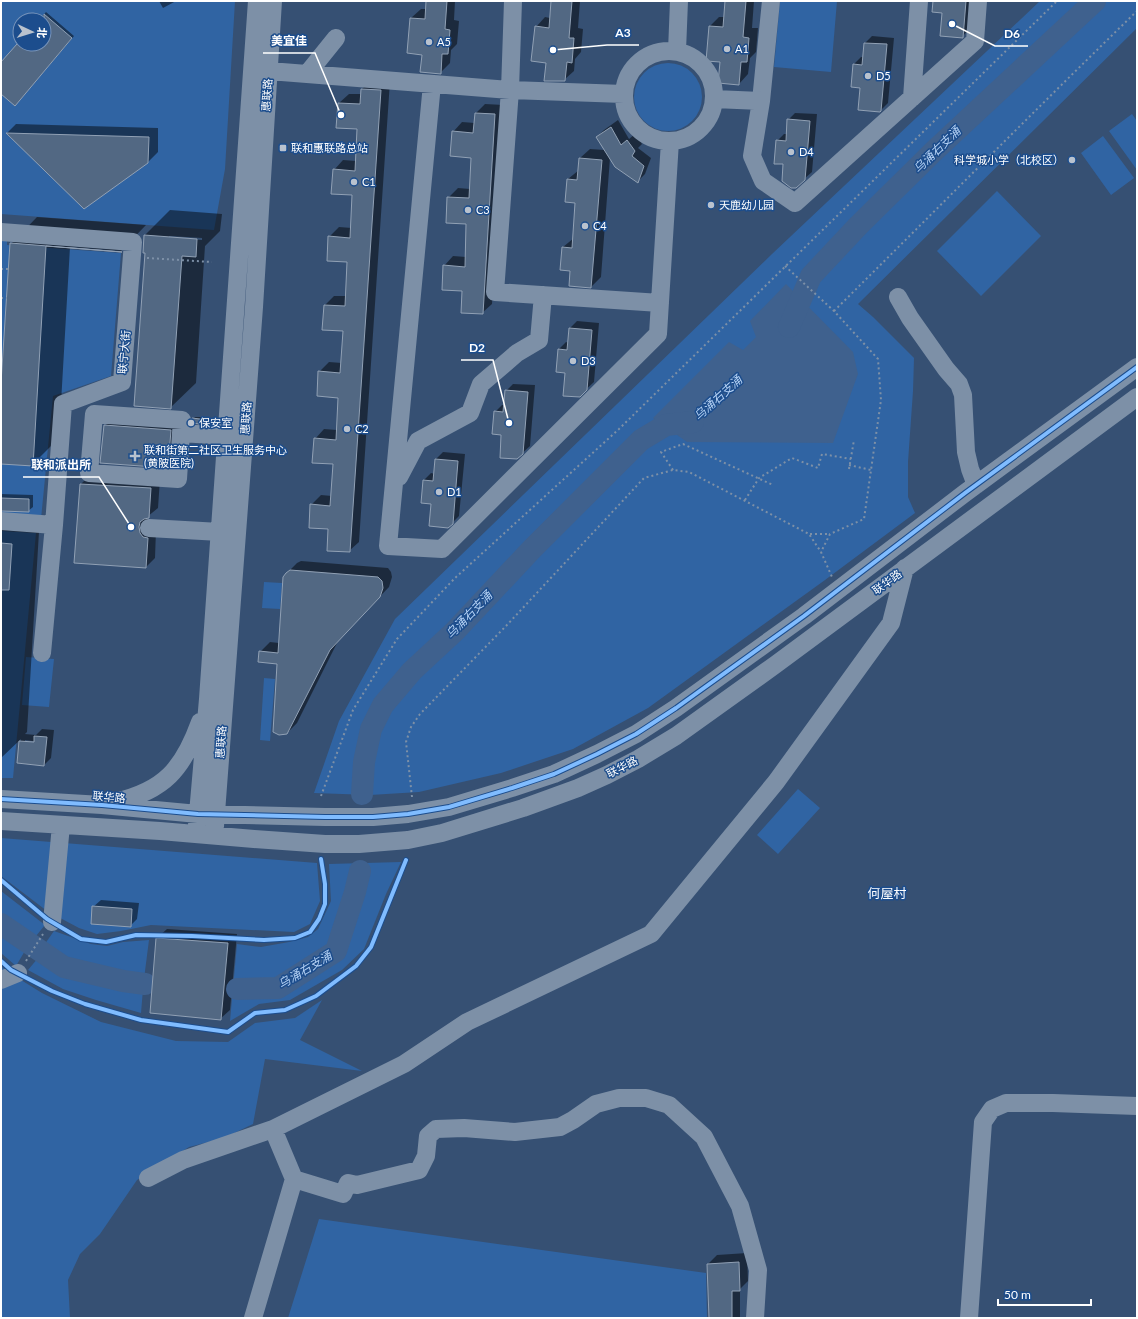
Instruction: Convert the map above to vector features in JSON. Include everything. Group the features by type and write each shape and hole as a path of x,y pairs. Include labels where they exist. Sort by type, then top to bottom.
{"street":[{"name":"惠联路","path":"196,834 208,699 257,1"},
{"name":"惠联路","path":"214,836 253,315 273,1"},
{"path":"514,1 510,90 495,292 660,303"},
{"path":"676,51 679,1"},
{"path":"771,1 761,101 752,156 763,181 795,203 975,42 978,1"},
{"path":"912,98 919,1"},
{"path":"307,74 336,38"},
{"path":"662,51 676,51 691,55 703,65 711,77 715,92 714,107 707,121 697,132 684,139 670,141 655,139 642,132 632,121 626,108 624,94 627,78 636,65 647,56 662,51"},
{"path":"269,71 510,90 624,94"},
{"path":"432,84 395,487 388,546 442,548 658,334 670,141"},
{"path":"714,99 761,101"},
{"name":"联宁大街","path":"1,232 133,242 122,382 63,404 54,525"},
{"path":"395,487 418,441 470,413 481,384 517,353 539,340 543,296"},
{"path":"898,297 910,318 946,369 959,384 963,395 966,452 976,485"},
{"name":"联华路","path":"1,799 102,805 198,814 325,818 372,817 410,805 449,807 554,774 636,734 676,708 797,620 976,485 1137,367"},
{"name":"联华路","path":"1,821 325,844 359,844 408,840 442,833 524,808 578,788 638,759 676,736 1137,397"},
{"path":"94,414 182,420 181,433 178,479 89,472 94,414"},
{"path":"181,433 227,436"},
{"path":"1,521 54,525 42,653"},
{"path":"149,528 220,532"},
{"path":"148,1178 183,1160 273,1129 404,1064 467,1022 651,934 776,782 891,623 905,568"},
{"path":"102,805 134,798 159,786 170,776 180,763 192,742 208,699"},
{"path":"49,925 61,825"},
{"path":"1,980 20,970"},
{"path":"294,1179 343,1194 348,1183 357,1185 420,1170 426,1156 428,1136 436,1129 464,1128 515,1132 560,1127 596,1104 619,1098 646,1098 669,1105 704,1138 740,1206 758,1270 755,1318"},
{"path":"969,1318 983,1122 992,1109 1006,1104 1053,1103 1137,1106"},
{"path":"253,1318 294,1179 273,1129"}],"path":[{"path":"321,796 353,710 397,639 455,578 619,429 1057,1"},
{"path":"834,311 955,192 1035,110 1137,11"},
{"path":"132,257 212,262"},
{"path":"410,805 406,742 411,727 420,714 506,626 644,478 673,470 689,472 809,534 830,534 864,519 881,400 878,359 834,311 785,266"},
{"path":"1,269 9,269"},
{"path":"1,298 7,298"},
{"path":"849,469 854,440"},
{"path":"673,470 661,452 683,444 773,485"},
{"path":"745,500 758,478 792,458 818,468 822,454 850,459"},
{"path":"850,465 871,470"},
{"path":"809,534 821,552 833,580"},
{"path":"821,552 830,534"},
{"path":"20,970 49,925"}],"shaded area":[{"path":"1,1 235,1 225,169 214,230 1,214"},
{"path":"780,1 837,1 831,72 774,67"},
{"path":"1040,1 1137,1 1137,28 858,304 914,358 908,462 908,497 915,513 648,708 573,749 501,773 419,792 370,795 314,793 339,721 395,619 772,254"},
{"path":"668,63 681,66 692,73 699,84 702,97 699,110 692,121 681,128 668,131 655,128 644,121 637,110 634,97 637,84 644,73 655,66"},
{"path":"1132,114 1137,121 1137,170 1109,131"},
{"path":"1103,136 1134,178 1111,195 1081,153"},
{"path":"997,191 1041,236 981,296 937,251"},
{"path":"1,235 7,236 7,245 121,253 111,376 53,396 41,519 1,517"},
{"path":"1,531 36,533 13,778 1,778"},
{"path":"264,582 282,583 280,609 262,608"},
{"path":"26,657 54,659 49,707 22,705"},
{"path":"264,678 275,679 270,741 260,740"},
{"path":"798,789 820,808 778,854 757,835"},
{"path":"1,838 317,863 320,901 310,924 294,932 151,925 97,934 79,928 47,911 1,876"},
{"path":"401,862 386,894 364,949 342,970 290,1000 259,1004 230,1021 237,944 261,947 289,942 308,937 318,929 331,901 329,864"},
{"path":"1,891 45,925 31,942 1,916"},
{"path":"1,929 26,949 16,966 1,953"},
{"path":"54,931 91,944 107,946 123,942 149,940 144,979 120,976 65,963 42,948"},
{"path":"38,958 77,976 143,989 141,1013 63,989 28,970"},
{"path":"1,966 42,993 101,1022 176,1041 228,1042 255,1023 295,1018 322,1000 300,1040 362,1071 265,1059 253,1124 224,1138 189,1147 137,1180 100,1234 80,1254 68,1280 70,1318 1,1318"},
{"path":"319,1219 706,1273 707,1318 288,1318"}],"water":[{"path":"786,284 853,352 858,374 833,443 687,442 653,418 729,342 743,350 756,337 750,321"}],"building":[{"name":"A5","path":"426,1 447,1 445,29 450,30 448,54 442,54 441,74 420,72 422,55 407,53 410,18 425,19"},
{"path":"551,1 572,1 569,38 574,38 572,63 567,62 565,81 544,81 546,63 531,61 535,26 549,28"},
{"name":"A1","path":"725,1 746,1 743,37 749,38 747,62 741,62 739,85 718,83 720,62 706,61 709,26 723,27"},
{"path":"933,1 966,1 963,38 940,36 942,13 932,12"},
{"path":"52,21 72,38 15,106 1,94 1,62 12,50 12,52 52,52"},
{"name":"D5","path":"864,43 887,44 880,112 858,110 860,88 851,87 853,64 862,65"},
{"path":"361,89 381,90 350,552 327,551 328,529 309,528 310,504 330,506 333,464 312,463 314,438 336,440 338,398 317,396 318,371 340,373 343,331 322,330 324,305 345,306 347,262 327,261 328,236 350,238 352,195 331,194 333,169 355,171 357,129 336,128 338,103 360,104"},
{"name":"C3","path":"475,113 495,114 483,314 461,313 462,291 442,290 443,265 465,267 466,224 446,223 447,197 469,198 471,158 450,156 452,131 473,133"},
{"name":"D4","path":"787,119 810,121 805,180 796,188 791,188 782,181 783,164 774,164 776,140 786,141"},
{"path":"611,127 621,145 627,140 635,151 632,156 644,166 638,183 615,167 596,137"},
{"path":"6,133 149,137 148,163 84,209"},
{"name":"C4","path":"579,158 602,160 591,288 569,286 570,271 560,270 562,247 572,248 575,203 565,202 567,179 577,180"},
{"path":"144,235 197,239 196,257 182,256 171,409 134,406 145,253 143,253"},
{"path":"10,243 122,252 46,246 33,466 1,464 1,383"},
{"name":"D3","path":"569,328 592,330 587,390 580,397 563,396 565,373 556,372 558,349 567,350"},
{"path":"505,390 528,392 523,454 517,459 500,458 501,435 492,434 494,411 503,412"},
{"path":"192,418 200,419 199,424 192,423"},
{"path":"104,425 171,430 168,468 100,463"},
{"name":"D1","path":"435,459 458,461 453,524 448,528 429,526 431,504 421,503 423,480 433,481"},
{"path":"80,484 151,488 149,518 140,522 139,527 140,533 143,537 148,538 146,568 74,563"},
{"path":"1,498 29,499 29,512 1,511"},
{"path":"1,543 12,544 9,590 1,590"},
{"path":"290,570 378,577 382,581 383,588 380,597 330,650 287,734 279,735 273,732 277,664 258,662 259,651 278,653 283,577"},
{"path":"34,736 47,737 44,766 17,763 19,741 34,742"},
{"path":"92,906 132,909 131,927 91,924"},
{"path":"156,938 228,943 221,1020 150,1013"},
{"path":"739,1262 740,1291 732,1291 732,1318 709,1318 707,1264"}],"waterway":[{"name":"乌涌右支涌","path":"789,327 811,276 858,226 933,152 1095,1"},
{"name":"乌涌右支涌","path":"362,794 364,762 371,729 383,705 412,671 455,631 532,549 641,440 666,425 693,422"},
{"name":"乌涌右支涌","path":"237,989 278,988 336,951 355,892 360,871"},
{"name":"乌涌右支涌","path":"1,924 64,967 123,981 145,984"}],"cycle path":[{"path":"1,799 102,805 198,814 373,817 408,814 449,807 554,774 636,734 676,708 804,616 965,493 1137,367"},
{"path":"1,880 47,919 81,939 106,942 136,935 264,940 295,938 310,932 319,919 325,904 325,884 321,859"},
{"path":"1,961 11,970 52,991 85,1004 141,1020 228,1032 255,1013 285,1010 316,996 356,966 371,947 406,860"}],"place":[{"name":"D6","path":"952,24"},
{"name":"A5","path":"429,42"},
{"name":"A1","path":"727,49"},
{"name":"A3","path":"553,50"},
{"name":"D5","path":"868,76"},
{"name":"美宜佳","path":"341,115"},
{"name":"联和惠联路总站","path":"283,148"},
{"name":"D4","path":"791,152"},
{"name":"科学城小学（北校区）","path":"1072,160"},
{"name":"C1","path":"354,182"},
{"name":"天鹿幼儿园","path":"711,205"},
{"name":"C3","path":"468,210"},
{"name":"C4","path":"585,226"},
{"name":"D3","path":"573,361"},
{"name":"保安室","path":"191,423"},
{"name":"D2","path":"509,423"},
{"name":"C2","path":"347,429"},
{"name":"联和街第二社区卫生服务中心 (黄陂医院)","path":"135,456"},
{"name":"D1","path":"439,492"},
{"name":"联和派出所","path":"131,527"}],"district":[{"name":"何屋村","path":"887,893"}]}
